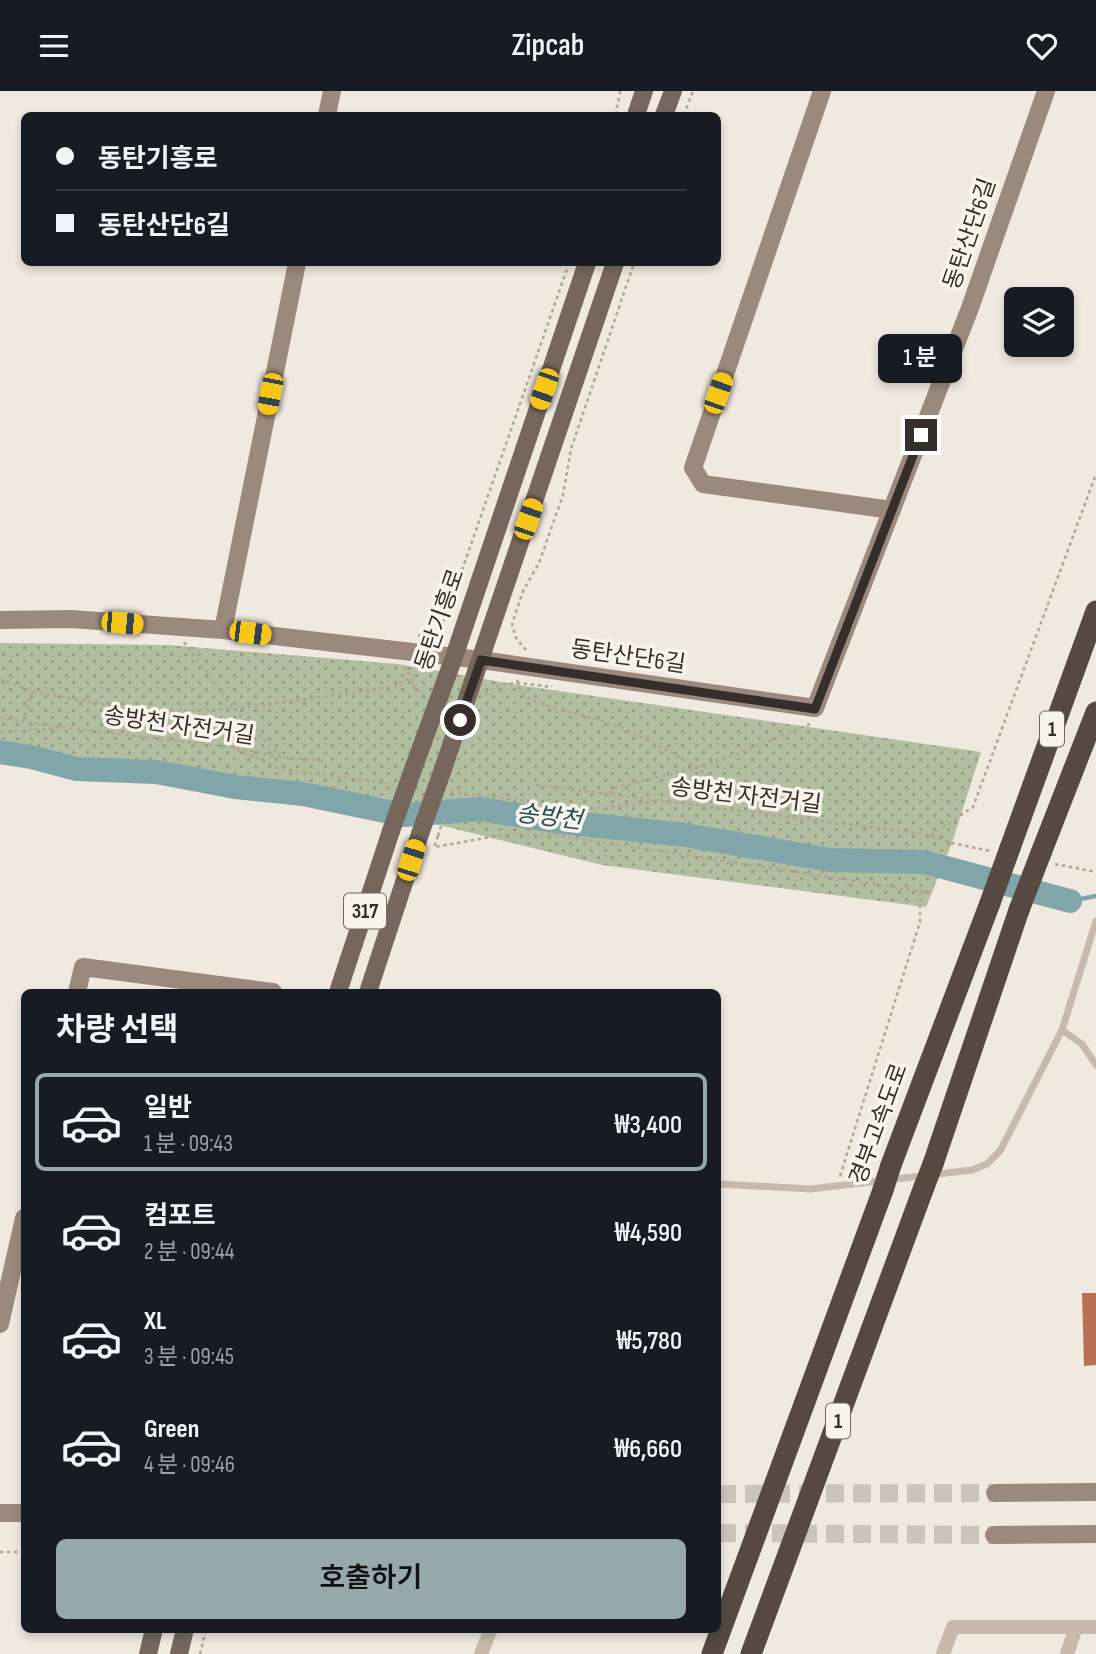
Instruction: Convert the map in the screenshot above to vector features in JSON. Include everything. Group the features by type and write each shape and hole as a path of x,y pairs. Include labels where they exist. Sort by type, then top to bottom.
{"highway":[{"name":"경부고속도로","path":"721,1630 1096,611"},
{"name":"1","path":"751,1654 933,1164 1019,910 1096,712"},
{"name":"경부고속도로","path":"712,1654 720,1633"}],"main road":[{"path":"637,112 644,91"},
{"path":"665,112 673,91"},
{"name":"동탄기흥로","path":"339,989 586,266"},
{"name":"317","path":"369,989 429,835 443,769 614,266"},
{"path":"148,1654 154,1633"},
{"path":"179,1654 184,1633"}],"street":[{"path":"328,112 332,91"},
{"path":"822,91 692,468 703,484 892,510"},
{"name":"동탄산단6길","path":"0,619 71,619 223,630 481,660 815,709 970,308 1046,91"},
{"path":"223,630 296,266"},
{"path":"78,989 83,967 250,989"},
{"path":"0,1324 21,1231"},
{"path":"995,1493 1096,1492"},
{"path":"0,1513 21,1513"},
{"path":"994,1535 1096,1534"},
{"path":"943,1654 953,1627 1096,1627"},
{"path":"1067,1654 1076,1627"},
{"path":"481,1654 489,1633"}],"lane":[{"path":"721,1184 811,1189 972,1170 987,1164 1000,1151 1062,1030 1096,921"},
{"path":"1062,1030 1082,1044 1096,1065"}],"path":[{"path":"616,112 620,91"},
{"path":"685,112 693,91"},
{"path":"416,637 440,625 446,615 568,266"},
{"path":"526,650 516,638 512,624 523,591 539,563 563,495 571,449 634,266"},
{"path":"930,835 973,807 1096,474"},
{"path":"173,627 234,709 281,757"},
{"path":"405,669 412,677 414,689"},
{"path":"0,679 32,691 144,712 234,709 392,687 412,677"},
{"path":"517,683 524,695 535,702 610,724 666,750 765,814"},
{"path":"483,698 498,686 517,683 557,688"},
{"path":"23,722 32,691"},
{"name":"송방천 자전거길","path":"0,718 326,761"},
{"path":"611,795 614,788 736,755 813,723 799,721"},
{"name":"송방천 자전거길","path":"0,732 70,728"},
{"name":"송방천 자전거길","path":"536,785 930,835 952,843"},
{"path":"429,835 434,847 509,834 554,835 933,893"},
{"path":"838,1186 840,1170 920,922 920,891"},
{"path":"0,1552 21,1552"},
{"path":"200,1654 205,1633"}],"green space":[{"path":"0,643 169,645 398,664 525,686 981,752 952,843 926,907 602,865 378,810 31,757 0,760"}],"building":[{"path":"1082,1293 1096,1293 1096,1365 1084,1366"}],"waterway":[{"name":"송방천","path":"0,752 76,769 156,772 235,787 303,794 404,815 480,809 553,821 685,835 831,860 924,862 1070,901"},
{"name":"송방천","path":"1070,901 1096,896"}],"tunnel":[{"path":"721,1494 995,1493"},
{"path":"721,1533 994,1535"}],"route":[{"path":"460,720 481,660 815,709 921,435"}]}
